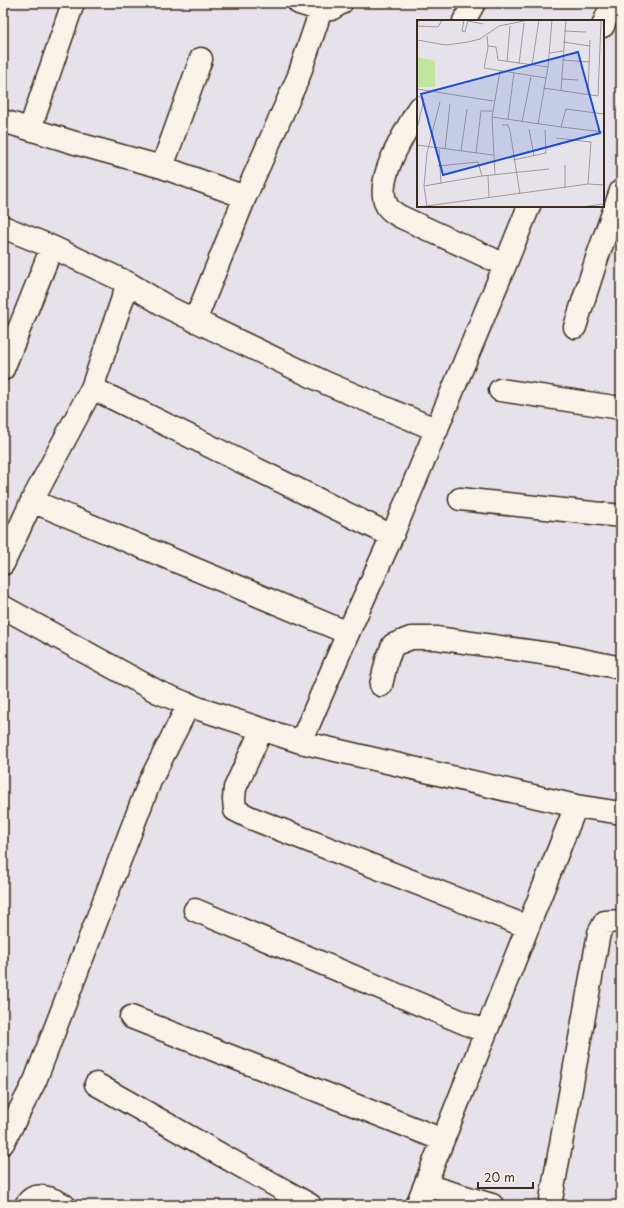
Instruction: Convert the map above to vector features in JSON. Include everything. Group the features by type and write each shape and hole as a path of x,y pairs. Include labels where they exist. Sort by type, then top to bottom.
{"street":[{"path":"30,129 73,3"},
{"path":"195,321 245,197 331,6 299,3"},
{"path":"465,20 474,3"},
{"path":"604,23 612,3"},
{"path":"162,167 202,59"},
{"path":"417,111 390,162 385,181 384,196 388,208 399,216 505,265"},
{"path":"3,121 162,167 245,197"},
{"path":"575,327 598,255 621,191"},
{"path":"301,742 392,536 530,207"},
{"path":"3,227 52,247 128,283 169,308 195,321 326,382 437,430"},
{"path":"4,361 52,247"},
{"path":"3,564 32,501 92,388 128,283"},
{"path":"92,388 392,536"},
{"path":"500,390 621,408"},
{"path":"460,499 621,516"},
{"path":"32,501 348,633"},
{"path":"3,607 158,692 262,729 301,742 576,806 621,813"},
{"path":"381,685 387,660 393,645 411,638 436,638 562,656 621,668"},
{"path":"3,1143 35,1081 150,781 189,704"},
{"path":"262,729 235,788 234,799 236,810 251,818 528,927"},
{"path":"417,1205 576,806"},
{"path":"195,910 486,1032"},
{"path":"550,1205 599,933 605,922 621,921"},
{"path":"131,1017 443,1140"},
{"path":"96,1084 310,1205"},
{"path":"425,1185 492,1205"},
{"path":"26,1205 28,1201 37,1196 46,1196 64,1205"}]}
